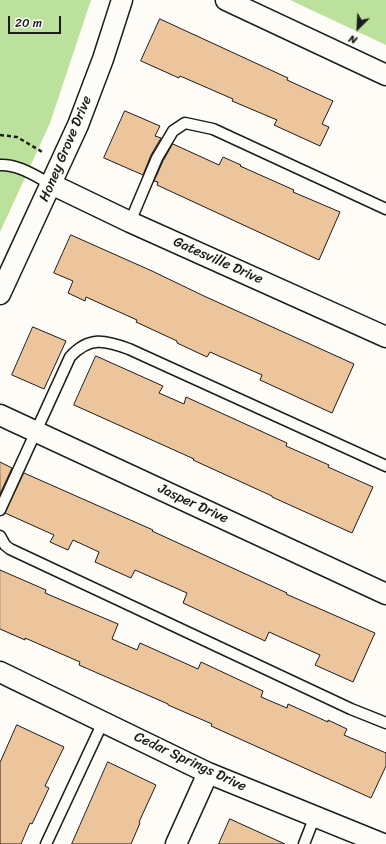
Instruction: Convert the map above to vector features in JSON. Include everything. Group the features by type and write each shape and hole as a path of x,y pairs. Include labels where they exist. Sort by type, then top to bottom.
{"street":[{"name":"Honey Grove Drive","path":"0,294 78,125 122,0"},
{"path":"226,0 386,75"},
{"name":"Gatesville Drive","path":"51,184 130,222 386,337"},
{"name":"Jasper Drive","path":"0,415 386,594"},
{"name":"Cedar Springs Drive","path":"0,672 208,773 383,844"},
{"path":"176,844 208,773"}],"lane":[{"path":"130,222 157,158 173,131 185,123 213,129 386,209"},
{"path":"0,165 6,164 16,167 51,184"},
{"path":"0,510 70,357 76,350 84,345 96,342 110,342 136,352 386,466"},
{"path":"0,536 5,545 10,549 351,709 386,723"},
{"path":"46,844 103,722"},
{"path":"304,844 316,816"}],"path":[{"path":"0,135 17,136 44,153"}],"green space":[{"path":"0,0 91,0 50,123 0,232"},
{"path":"290,0 386,0 386,45"}],"building":[{"path":"160,19 288,78 287,80 333,101 322,124 329,127 320,146 274,125 277,120 232,101 233,99 180,76 179,78 141,61"},
{"path":"125,111 160,126 155,136 161,138 151,155 143,175 104,158"},
{"path":"173,144 219,165 223,157 294,190 293,192 340,212 319,260 157,185 158,182 154,181"},
{"path":"71,235 354,364 332,413 260,380 262,375 210,352 207,357 136,322 137,320 86,297 85,301 68,293 73,281 54,273"},
{"path":"33,327 66,341 44,389 12,375"},
{"path":"96,356 163,386 159,393 184,404 186,397 287,443 286,446 373,487 352,533 74,405"},
{"path":"0,462 12,468 0,494"},
{"path":"24,473 153,530 152,531 287,593 286,594 375,633 353,682 315,665 320,655 269,632 265,641 183,603 187,593 135,570 131,578 95,562 99,552 73,540 68,550 50,542 54,535 5,513"},
{"path":"0,570 46,590 45,593 118,624 112,639 137,650 140,643 198,669 201,662 263,691 261,697 287,708 288,704 347,729 344,735 386,753 386,766 371,798 211,726 212,724 79,665 80,662 25,638 25,640 0,629"},
{"path":"17,725 64,747 45,786 49,788 32,824 30,823 21,844 0,844 0,763"},
{"path":"108,762 156,785 139,822 140,823 131,844 72,844"},
{"path":"230,819 285,844 219,844"}]}
